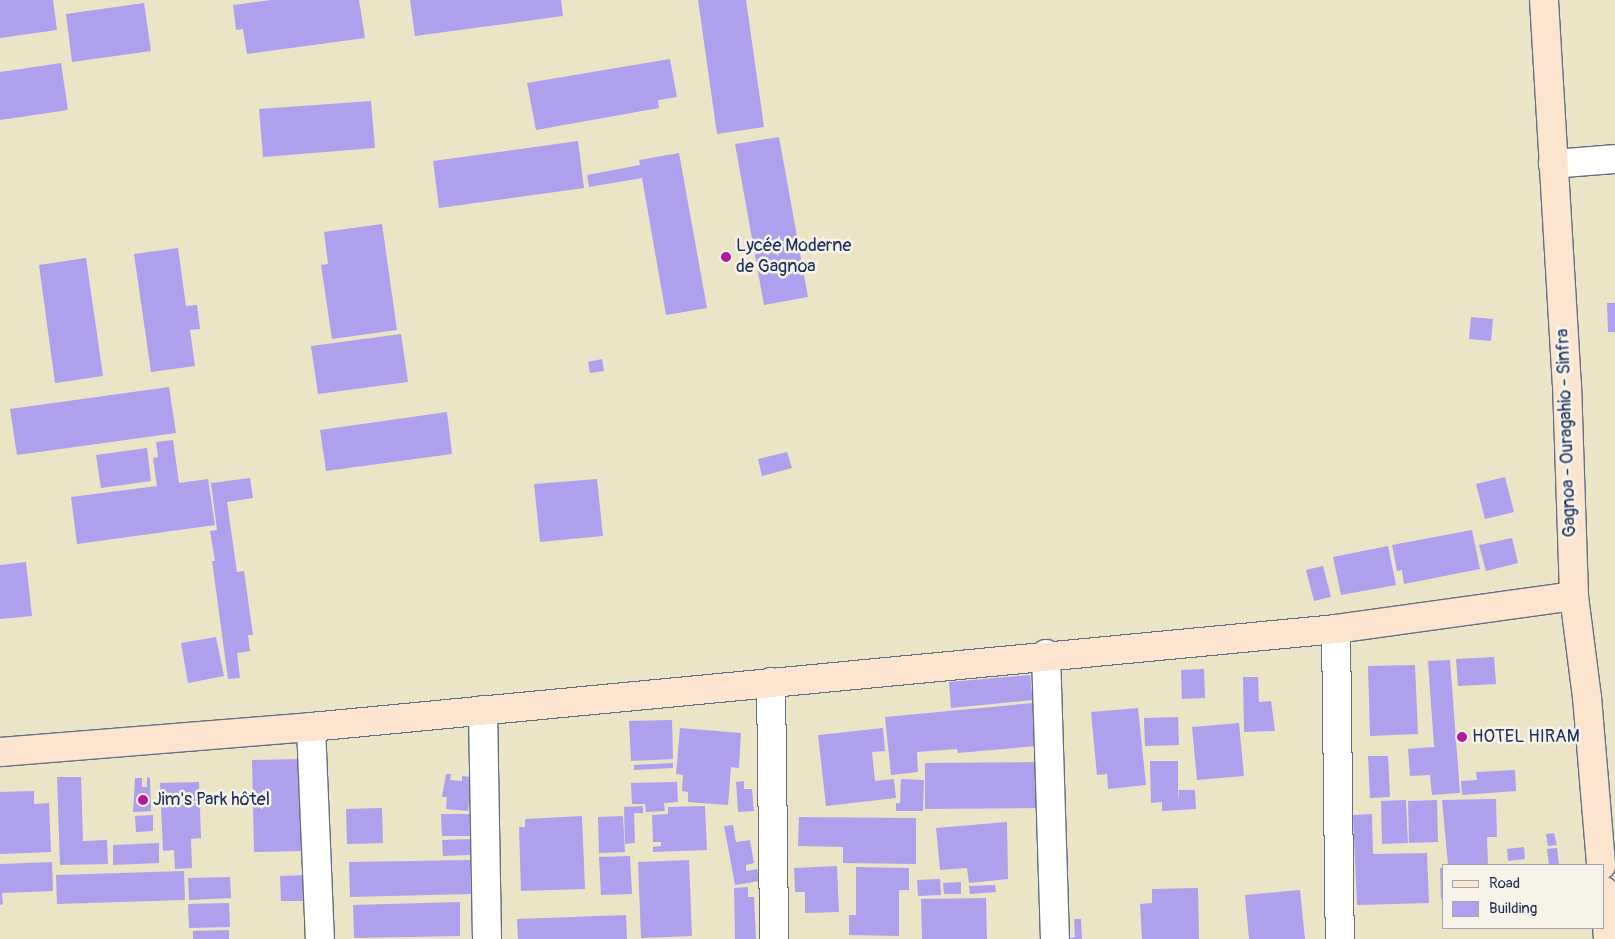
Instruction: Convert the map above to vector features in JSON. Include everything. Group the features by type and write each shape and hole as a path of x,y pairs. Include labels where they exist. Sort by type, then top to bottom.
{"street":[{"name":"Gagnoa - Ouragahio - Sinfra","path":"1544,0 1567,384 1574,596 1587,697 1601,864"},
{"path":"1553,164 1615,159"},
{"path":"0,752 311,727 1046,654 1336,629 1574,596"},
{"path":"1336,629 1340,939"},
{"path":"1046,654 1055,939"},
{"path":"771,682 774,939"},
{"path":"483,710 487,939"},
{"path":"311,727 320,939"},
{"path":"1605,903 1608,939"}],"building":[{"path":"0,0 53,0 57,30 0,38"},
{"path":"271,0 359,0 365,38 247,54 243,29 236,30 233,5"},
{"path":"410,0 561,0 563,16 415,36"},
{"path":"698,0 746,0 764,127 717,134"},
{"path":"144,3 151,51 72,62 66,14"},
{"path":"670,59 677,97 658,100 659,108 536,130 527,83"},
{"path":"61,63 68,110 0,120 0,72"},
{"path":"371,101 375,148 263,157 259,109"},
{"path":"779,137 808,297 764,305 735,144"},
{"path":"578,141 584,188 439,208 433,161"},
{"path":"679,153 707,308 666,315 642,178 589,187 587,175 640,165 639,160"},
{"path":"382,224 397,330 332,339 321,265 328,264 324,232"},
{"path":"178,248 186,306 197,305 200,329 190,330 195,366 151,372 134,254"},
{"path":"86,258 103,376 55,383 39,265"},
{"path":"1607,303 1615,303 1615,332 1608,332"},
{"path":"1471,317 1493,319 1491,341 1469,339"},
{"path":"401,334 408,382 318,394 311,346"},
{"path":"602,359 604,371 590,373 588,362"},
{"path":"169,387 176,433 17,455 10,409"},
{"path":"447,412 452,454 326,471 320,430"},
{"path":"173,440 179,483 208,479 215,525 77,544 71,497 157,486 153,458 158,457 156,442"},
{"path":"147,448 151,481 101,488 96,455"},
{"path":"787,452 792,468 762,476 758,459"},
{"path":"1505,477 1514,512 1485,519 1476,484"},
{"path":"250,478 253,498 227,502 237,572 244,571 253,635 248,635 250,651 237,653 240,678 228,679 212,561 215,561 210,531 217,530 211,483"},
{"path":"597,479 603,536 540,542 534,484"},
{"path":"1472,530 1480,569 1404,584 1402,570 1397,571 1392,545"},
{"path":"1512,538 1518,563 1486,571 1479,545"},
{"path":"1388,546 1396,585 1341,595 1333,557"},
{"path":"26,562 32,616 0,619 0,565"},
{"path":"1323,566 1331,597 1314,601 1306,570"},
{"path":"216,637 224,676 188,683 181,643"},
{"path":"1494,657 1496,684 1458,686 1456,659"},
{"path":"1450,660 1460,793 1432,795 1430,775 1410,776 1408,749 1434,747 1428,661"},
{"path":"1415,665 1418,734 1370,736 1368,666"},
{"path":"1204,669 1205,698 1182,699 1181,670"},
{"path":"1030,675 1033,700 951,708 949,682"},
{"path":"1243,677 1258,677 1259,702 1271,701 1275,731 1244,732"},
{"path":"1033,703 1037,746 958,753 957,749 917,752 918,772 891,775 885,717"},
{"path":"1138,708 1146,785 1108,789 1107,774 1097,775 1091,712"},
{"path":"1178,717 1179,745 1145,746 1144,718"},
{"path":"672,720 673,759 631,761 629,721"},
{"path":"1239,723 1244,776 1197,780 1192,727"},
{"path":"680,728 741,733 739,768 731,767 728,805 688,802 688,792 682,791 683,775 676,774"},
{"path":"883,728 885,751 872,752 875,781 894,779 896,798 826,806 818,735"},
{"path":"1368,756 1388,756 1390,797 1370,798"},
{"path":"302,759 304,851 254,852 252,760"},
{"path":"1150,761 1178,761 1178,800 1179,790 1195,790 1196,809 1162,811 1162,802 1151,803"},
{"path":"1038,762 1039,808 925,809 925,763"},
{"path":"673,763 673,768 634,770 634,765"},
{"path":"1515,770 1516,791 1462,795 1461,781 1477,780 1476,772"},
{"path":"446,774 451,774 450,780 462,781 462,776 471,777 468,811 446,809 447,797 442,797"},
{"path":"57,777 81,777 83,841 107,840 108,864 60,865"},
{"path":"147,777 150,778 151,811 133,812 135,778 142,778 142,787 147,787"},
{"path":"901,779 924,780 923,811 896,811 896,803 900,803"},
{"path":"744,781 744,789 752,789 754,811 738,812 736,782"},
{"path":"199,782 201,838 191,839 192,868 175,869 174,850 163,851 160,783"},
{"path":"677,782 678,802 664,803 665,811 646,812 645,804 632,804 631,783"},
{"path":"34,791 34,804 49,803 51,852 0,854 0,792"},
{"path":"1496,799 1497,837 1487,837 1488,864 1448,864 1442,800"},
{"path":"1406,800 1408,843 1382,844 1381,801"},
{"path":"1437,800 1438,842 1409,843 1408,801"},
{"path":"643,806 643,813 634,813 635,843 625,844 624,807"},
{"path":"705,806 707,850 653,852 653,847 661,846 661,842 653,842 652,815 668,814 668,807"},
{"path":"382,808 383,843 347,844 346,809"},
{"path":"441,814 470,814 470,836 442,836"},
{"path":"1372,814 1373,854 1427,853 1429,903 1357,905 1353,815"},
{"path":"153,815 153,831 136,832 135,816"},
{"path":"582,816 585,889 521,891 519,827 525,827 525,819"},
{"path":"623,816 625,852 599,853 598,817"},
{"path":"799,817 916,818 916,864 843,863 843,847 798,846"},
{"path":"1007,822 1008,879 969,883 967,868 940,870 936,828"},
{"path":"733,825 736,842 750,840 754,863 746,865 746,871 757,869 759,881 735,885 724,826"},
{"path":"1554,833 1557,845 1548,846 1546,834"},
{"path":"471,839 471,855 443,856 442,840"},
{"path":"159,843 159,863 113,865 113,845"},
{"path":"1524,847 1525,859 1508,861 1507,849"},
{"path":"1557,848 1559,864 1549,864 1547,849"},
{"path":"630,856 632,894 601,895 599,857"},
{"path":"470,860 471,894 350,897 349,862"},
{"path":"689,860 692,936 641,938 638,862"},
{"path":"52,862 53,891 2,893 3,904 0,905 0,864"},
{"path":"837,866 839,912 805,913 805,892 795,892 794,868"},
{"path":"856,867 909,868 909,890 899,890 899,936 849,935 849,915 856,915"},
{"path":"1440,868 1442,868 1442,899"},
{"path":"184,871 185,900 57,904 56,875"},
{"path":"305,875 305,901 281,901 280,876"},
{"path":"230,877 231,898 189,900 188,878"},
{"path":"940,879 941,895 918,896 917,880"},
{"path":"961,882 961,894 944,894 943,883"},
{"path":"995,885 996,892 970,894 969,886"},
{"path":"748,887 748,897 754,897 756,939 735,939 734,888"},
{"path":"1198,888 1199,939 1142,939 1140,904 1152,903 1152,889"},
{"path":"1300,890 1305,939 1249,939 1245,895"},
{"path":"986,898 987,939 922,939 921,899"},
{"path":"460,902 460,936 354,938 353,905"},
{"path":"229,903 230,927 189,928 188,904"},
{"path":"626,915 627,939 518,939 517,919"},
{"path":"1074,919 1081,919 1082,939 1067,939 1075,937"},
{"path":"229,930 229,939 193,939 193,931"}],"place":[{"name":"Lycée Moderne de Gagnoa","path":"726,257"},
{"name":"HOTEL HIRAM","path":"1462,737"},
{"name":"Jim's Park hôtel","path":"143,800"}]}
